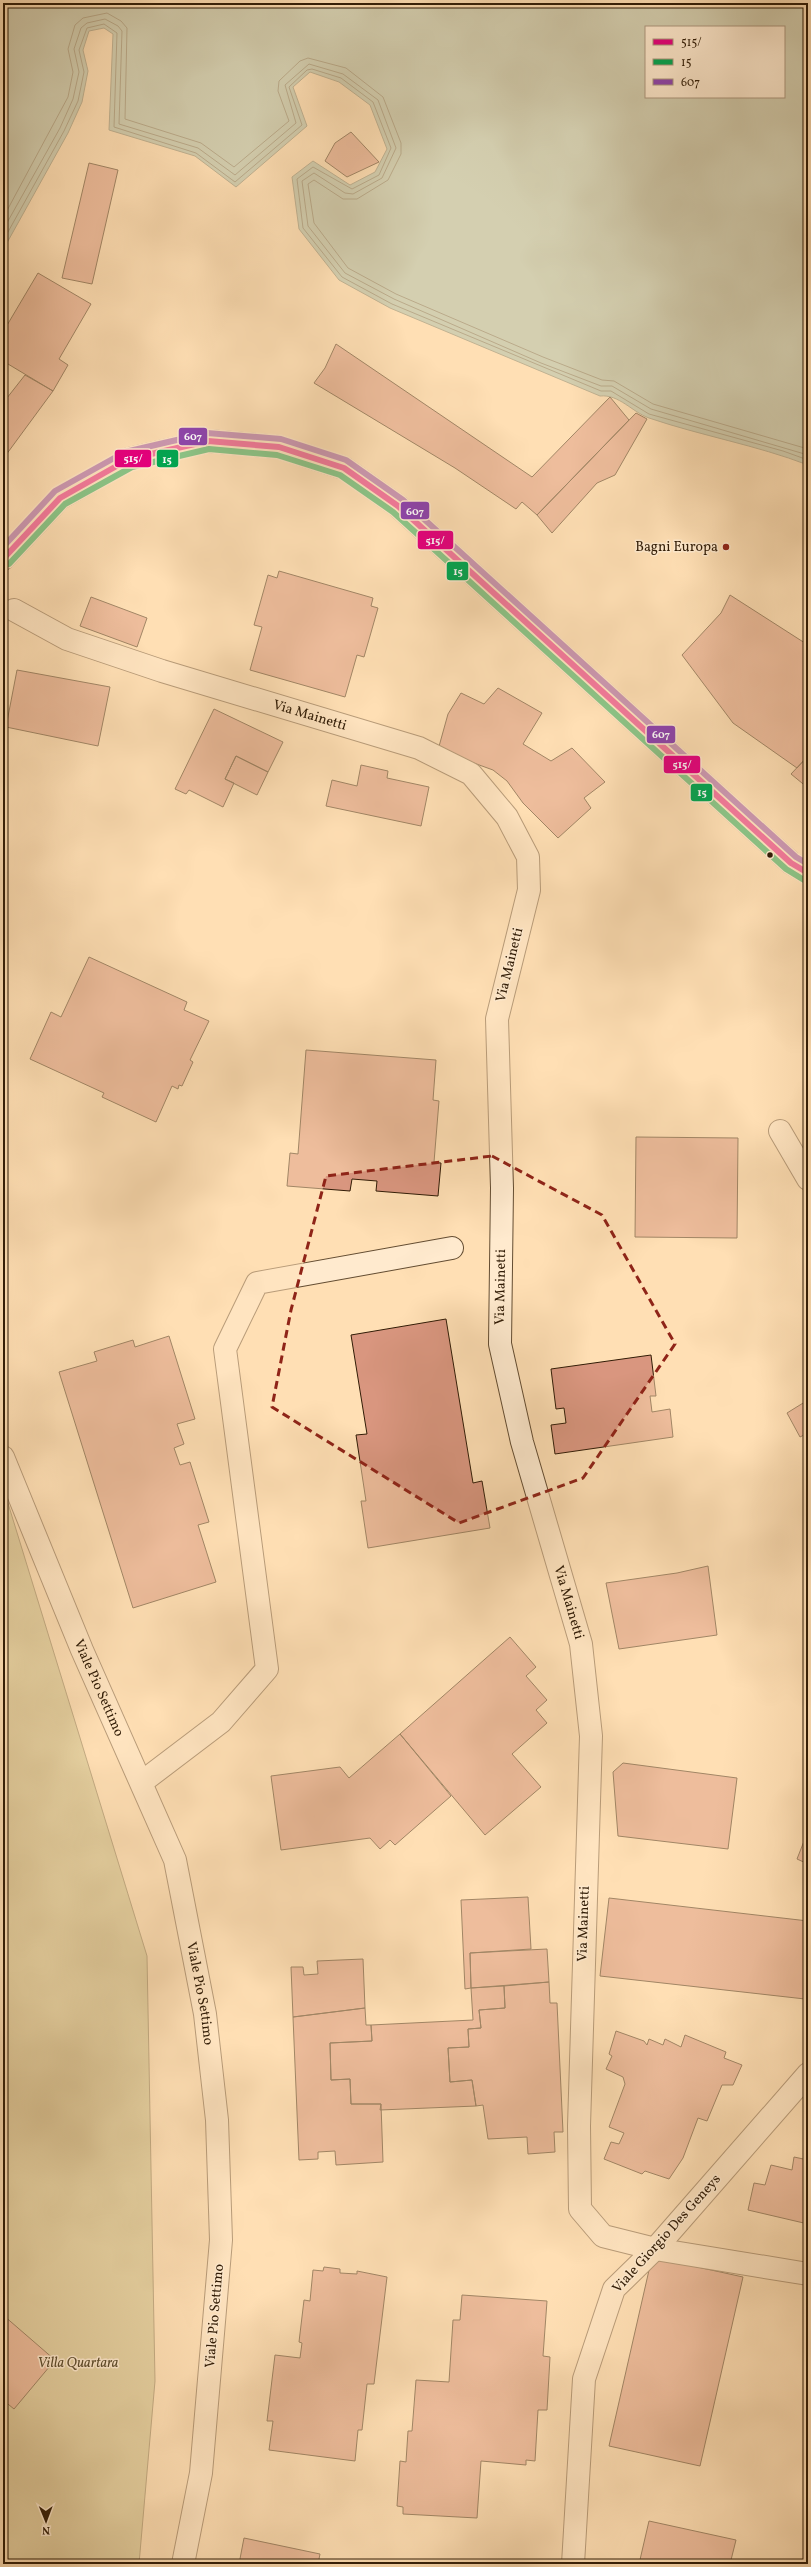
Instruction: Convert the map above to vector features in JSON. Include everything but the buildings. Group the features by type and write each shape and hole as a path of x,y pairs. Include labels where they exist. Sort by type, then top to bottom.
{"main road":[{"path":"3,559 60,498 129,459 208,441 279,447 344,468 398,506 792,863 808,873"}],"street":[{"name":"Via Mainetti","path":"14,610 67,639 162,671 419,748 471,774 507,817 528,857 529,890 497,1019 502,1188 500,1344 522,1442 581,1644 591,1736 579,2126 580,2209 603,2236 655,2249 808,2274"},
{"path":"780,1131 808,1179"},
{"path":"142,1782 221,1722 267,1669 226,1349 258,1283 452,1248"},
{"name":"Viale Pio Settimo","path":"3,1457 82,1650 142,1782 175,1860 205,2014 217,2120 221,2240 201,2473 183,2564"},
{"name":"Viale Giorgio Des Geneys","path":"573,2564 584,2379 614,2289 655,2249 808,2074"}],"highlighted area":[{"path":"492,1156 602,1215 675,1344 583,1478 459,1523 272,1407 291,1310 326,1176"}],"green space":[{"name":"Villa Quartara","path":"3,1487 147,1956 155,2381 139,2564 3,2564"}],"water":[{"path":"3,3 808,3 808,465 769,452 649,418 619,400 607,396 600,396 390,308 339,280 299,229 292,177 313,161 350,185 375,172 387,149 370,105 339,82 310,72 293,87 307,126 236,187 195,156 109,130 113,34 104,28 89,31 83,50 88,71 82,102 68,133 3,250"}],"transit line":[{"name":"607","path":"3,547 55,491 125,452 207,433 281,439 346,460 403,500 796,857 808,864"},
{"name":"515/","path":"3,559 60,498 129,459 208,441 279,447 344,468 398,506 791,863 808,873"},
{"name":"15","path":"9,564 65,504 132,467 209,449 277,455 340,475 393,512 786,869 804,880"}],"place":[{"name":"Bagni Europa","path":"726,547"}]}
